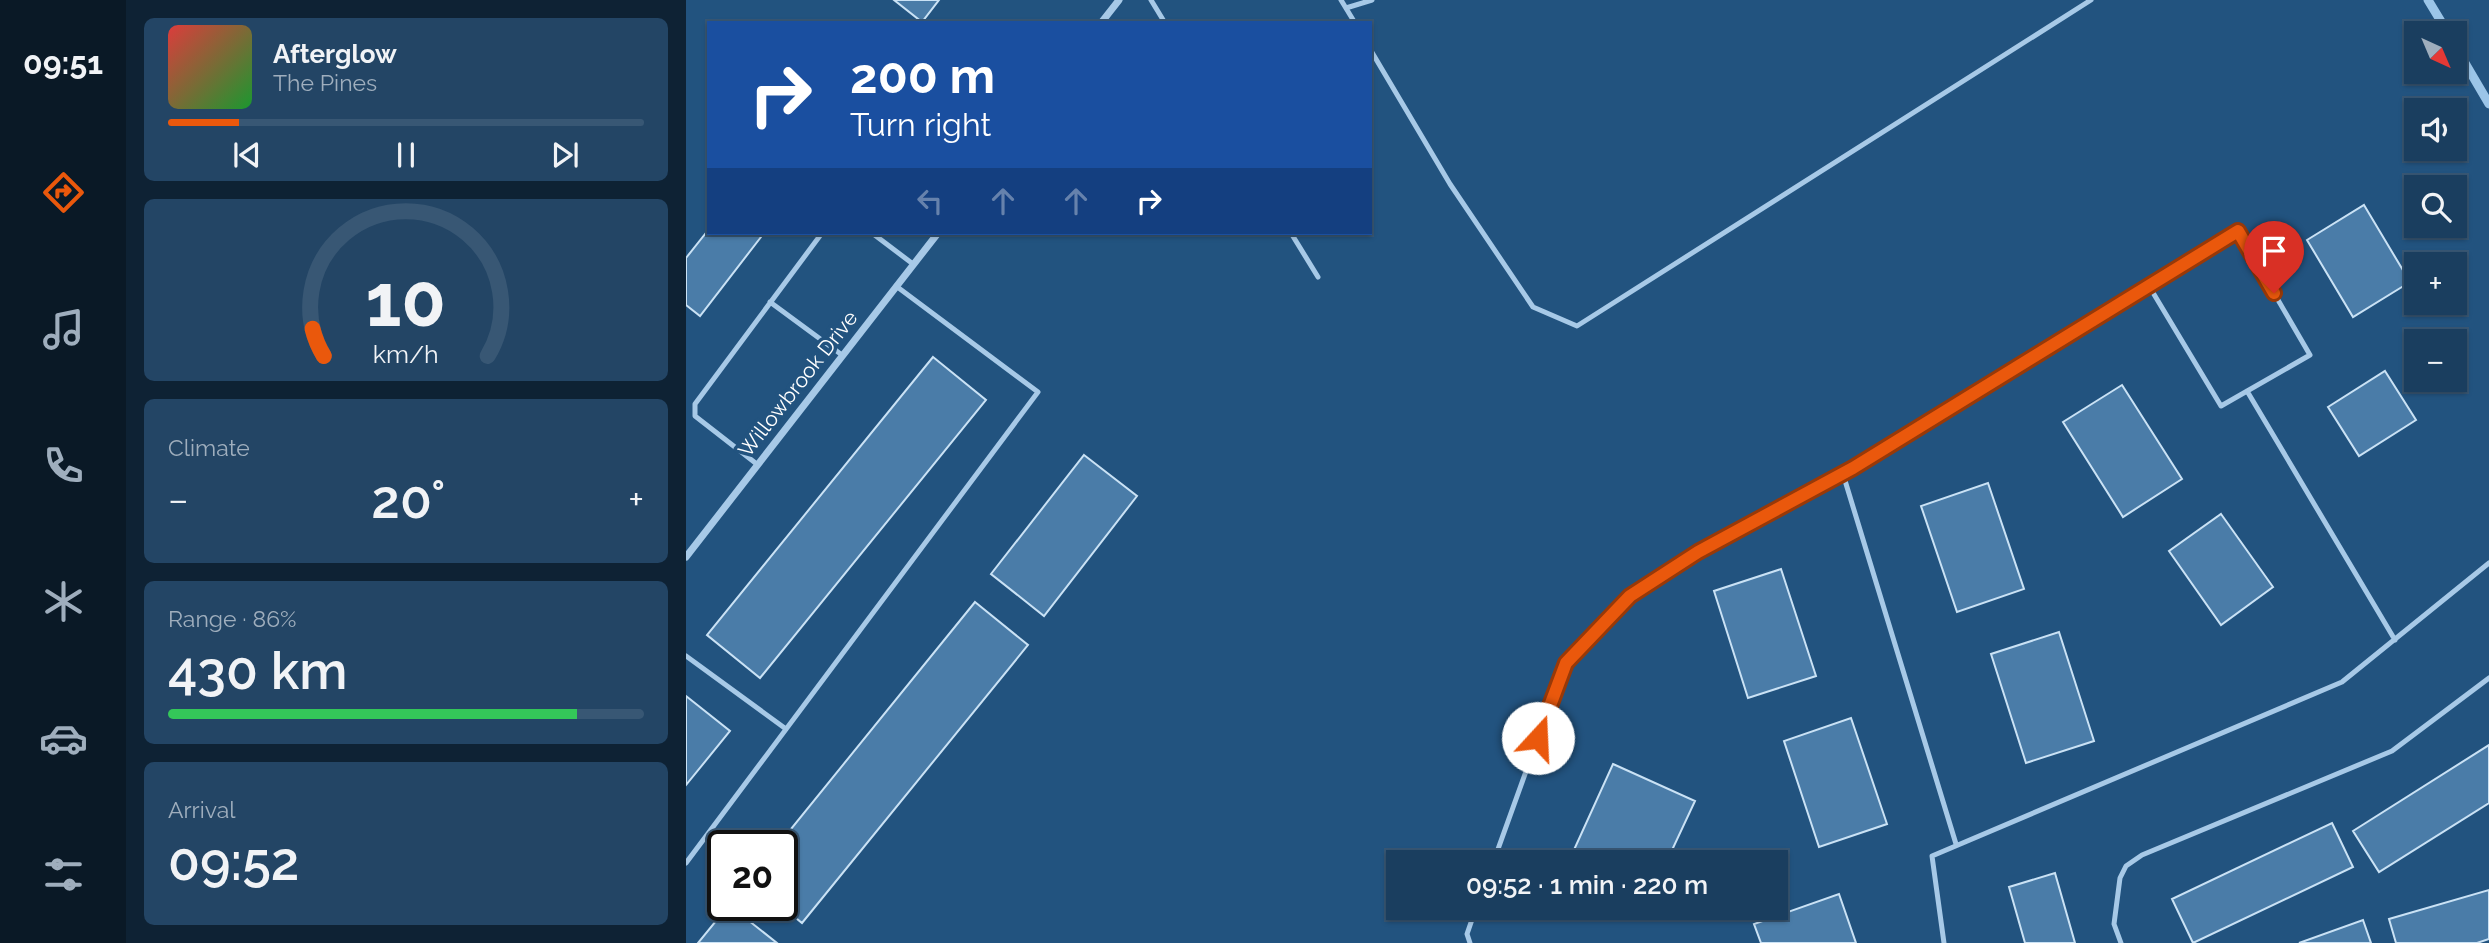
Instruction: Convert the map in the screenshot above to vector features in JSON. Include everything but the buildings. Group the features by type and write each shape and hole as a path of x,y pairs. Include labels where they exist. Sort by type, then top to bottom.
{"street":[{"path":"1103,21 1119,0"},
{"name":"Willowbrook Drive","path":"686,557 936,235"}],"lane":[{"path":"1151,0 1164,21"},
{"path":"1341,0 1353,21"},
{"path":"1346,8 1372,0"},
{"path":"1372,52 1450,184 1533,307 1577,326 2091,0"},
{"path":"1498,850 1566,663 1630,596 1698,552 1843,474 2238,231 2310,355 2221,406 2149,286"},
{"path":"758,465 695,416 695,404 820,235"},
{"path":"875,235 913,264"},
{"path":"1292,235 1318,277"},
{"path":"686,863 1038,392 897,286"},
{"path":"770,302 842,355"},
{"path":"2247,391 2395,640"},
{"path":"1843,474 1956,844"},
{"path":"1944,943 1932,856 2342,682 2489,563"},
{"path":"686,656 786,729"},
{"path":"2121,943 2114,924 2120,878 2126,866 2142,855 2392,751 2489,678"},
{"path":"1470,943 1467,933 1472,920"}],"waterway":[{"path":"2428,0 2441,21"},
{"path":"2468,68 2489,104"}],"route":[{"path":"1538,738 1566,663 1630,596 1698,552 1853,468 2238,231 2274,293"}]}
